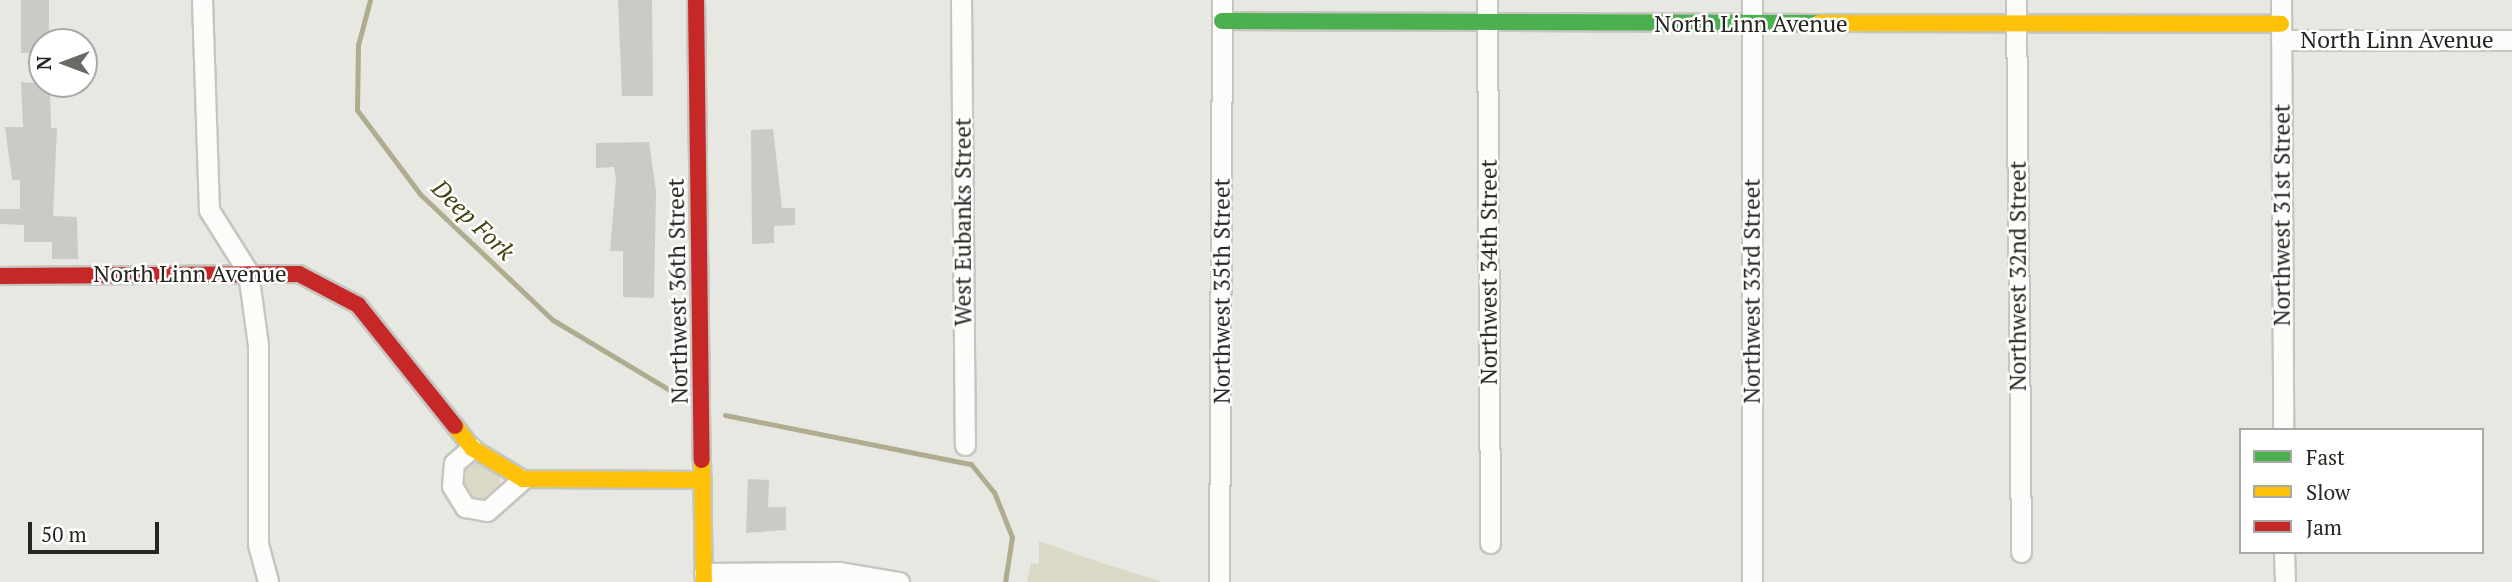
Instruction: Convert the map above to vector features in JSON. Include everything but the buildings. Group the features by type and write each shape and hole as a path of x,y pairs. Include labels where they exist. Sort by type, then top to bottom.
{"street":[{"path":"202,0 209,210 248,272 261,422 258,544 268,582"},
{"name":"Northwest 36th Street","path":"696,0 704,578"},
{"name":"West Eubanks Street","path":"961,0 965,444"},
{"name":"Northwest 35th Street","path":"1219,582 1222,0"},
{"name":"Northwest 34th Street","path":"1487,0 1490,543"},
{"name":"Northwest 33rd Street","path":"1752,0 1752,582"},
{"name":"Northwest 32nd Street","path":"2016,0 2021,552"},
{"name":"Northwest 31st Street","path":"2281,0 2283,428"},
{"name":"North Linn Avenue","path":"1222,21 2016,24 2512,40"},
{"name":"North Linn Avenue","path":"0,276 248,272 299,274 358,305 472,448 523,479"},
{"path":"472,448 454,463 452,486 465,507 487,511 523,479 703,480"},
{"path":"2284,554 2285,582"},
{"path":"704,578 864,579 899,582"}],"green space":[{"path":"480,462 494,468 500,482 494,496 480,502 466,496 460,482 466,468"},
{"path":"1039,541 1162,582 1027,582 1031,563 1039,564"}],"waterway":[{"name":"Deep Fork","path":"370,0 358,45 357,110 420,194 553,320 678,395"},
{"name":"Deep Fork","path":"725,415 971,464 994,492 1012,537 1005,582"}],"traffic: fast":[{"path":"1222,21 1819,23"}],"traffic: slow":[{"path":"1819,23 2281,24"},
{"path":"455,426 472,448 523,479 703,480"},
{"path":"702,460 704,582"}],"traffic: jam":[{"path":"696,0 702,460"},
{"path":"0,276 299,274 358,305 455,426"}]}
